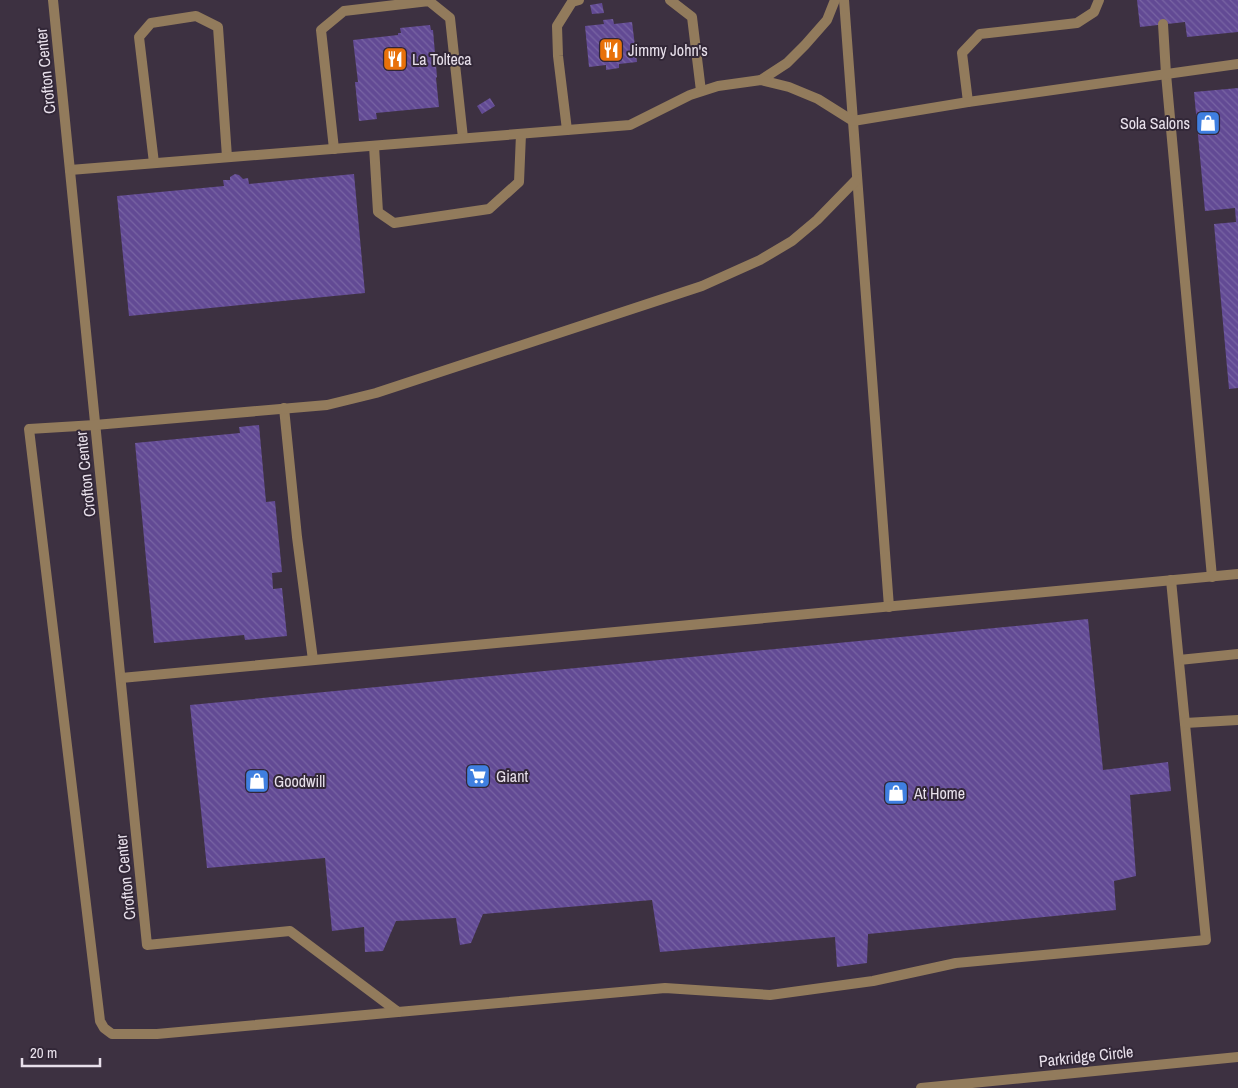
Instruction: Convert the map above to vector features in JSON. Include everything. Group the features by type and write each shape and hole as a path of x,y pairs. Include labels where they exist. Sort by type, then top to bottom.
{"street":[{"name":"Crofton Center","path":"53,0 147,945 290,931 398,1012"},
{"path":"567,130 558,56 557,26 572,2 579,0"},
{"path":"670,0 692,17 701,91"},
{"path":"761,80 787,63 805,45 827,20 835,0"},
{"path":"844,0 889,607"},
{"path":"968,102 962,53 980,34 1076,23 1094,12 1099,0"},
{"path":"334,149 322,30 344,11 429,1 450,18 463,138"},
{"path":"154,163 139,37 151,23 196,16 218,27 227,158"},
{"path":"1163,24 1212,577"},
{"path":"70,170 630,125 701,91 718,86 761,80 789,87 818,99 853,121 968,102 1238,64"},
{"path":"374,146 378,212 394,224 489,209 519,182 521,134"},
{"path":"857,179 817,220 792,241 760,260 702,286 376,393 327,405 29,429 100,1021 104,1028 112,1034 156,1034 665,988 770,995 873,981 956,963 1206,940 1171,580"},
{"path":"284,408 297,537 314,660"},
{"path":"121,678 1238,574"},
{"path":"1178,660 1238,654"},
{"path":"1185,723 1238,720"},
{"name":"Parkridge Circle","path":"921,1088 1238,1057"}],"building":[{"path":"1137,0 1238,0 1238,32 1187,37 1185,22 1140,27"},
{"path":"602,3 604,13 592,14 590,5"},
{"name":"Jimmy John's","path":"613,19 614,24 632,22 637,62 619,64 619,68 606,70 606,65 589,67 585,26 604,24 603,20"},
{"name":"La Tolteca","path":"430,25 431,30 433,30 439,107 376,113 377,119 359,121 355,82 358,82 353,40 398,35 398,33 401,33 400,28"},
{"path":"1238,88 1238,388 1229,389 1214,224 1236,222 1235,208 1205,211 1194,92"},
{"path":"490,98 495,106 482,114 477,106"},
{"path":"235,174 243,179 248,178 249,184 354,174 365,293 129,316 117,196 224,186 223,180 230,180 230,177"},
{"path":"259,425 266,502 275,501 282,572 272,573 273,589 282,588 287,636 245,640 244,635 154,643 135,443 240,433 239,427"},
{"path":"1088,619 1103,770 1168,762 1171,791 1130,795 1136,876 1114,881 1116,910 868,934 867,963 837,967 835,937 660,952 652,900 483,914 471,943 460,945 456,918 396,921 383,951 365,952 364,927 332,931 325,858 207,868 190,705"}],"place":[{"name":"Jimmy John's","path":"611,50"},
{"name":"La Tolteca","path":"395,59"},
{"name":"Sola Salons","path":"1208,123"},
{"name":"Giant","path":"478,776"},
{"name":"Goodwill","path":"257,781"},
{"name":"At Home","path":"896,793"}]}
